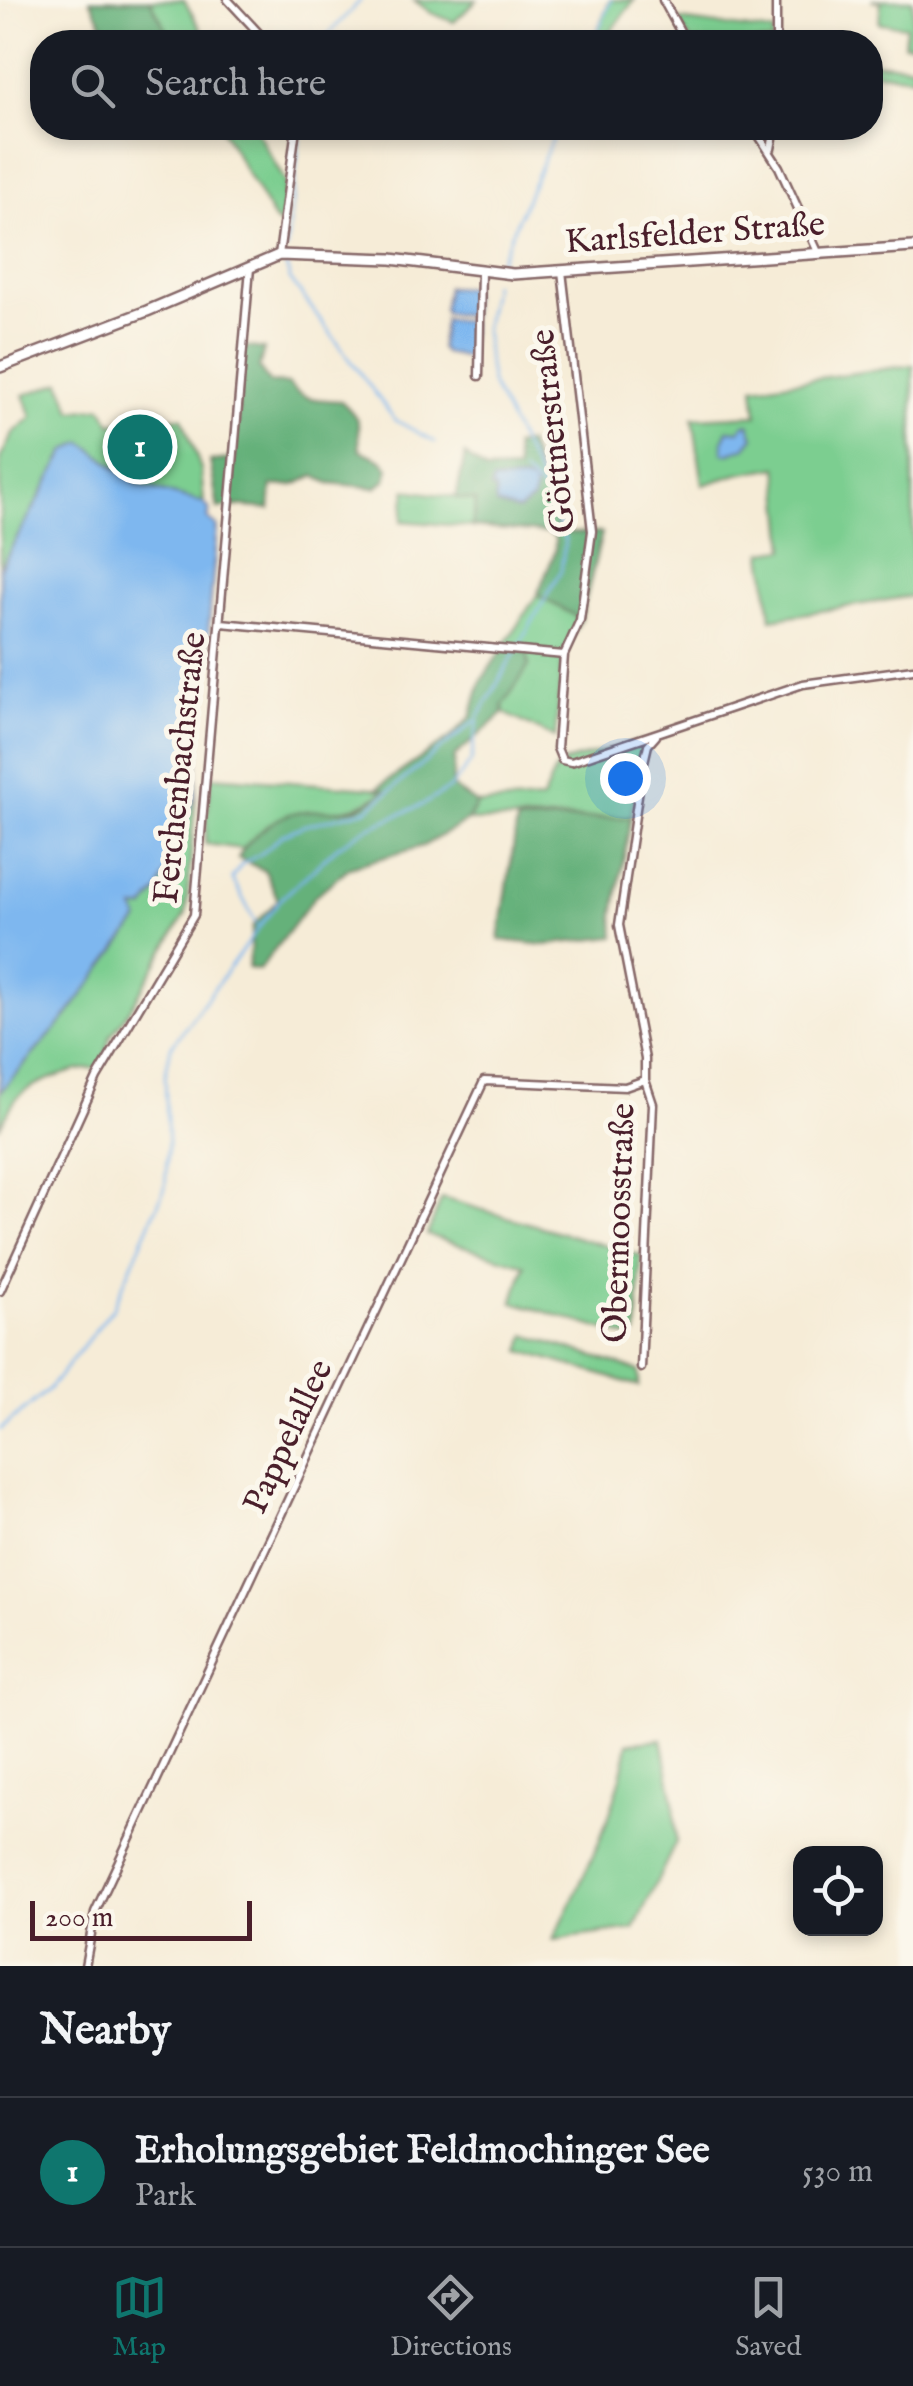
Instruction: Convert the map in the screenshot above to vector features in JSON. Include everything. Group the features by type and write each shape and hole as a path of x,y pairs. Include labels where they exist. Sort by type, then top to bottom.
{"street":[{"path":"228,0 256,30"},
{"path":"663,0 679,30"},
{"path":"776,0 776,30"},
{"path":"278,255 294,140"},
{"path":"763,140 818,252"},
{"path":"771,150 773,140"},
{"name":"Karlsfelder Straße","path":"0,367 278,255 390,258 513,274 913,247"},
{"name":"Ferchenbachstraße","path":"0,1291 97,1078 194,916 251,265"},
{"path":"479,376 482,270"},
{"name":"Göttnerstraße","path":"562,270 592,531 580,620 564,655 558,748 562,760 571,762 661,732"},
{"path":"221,624 564,655"},
{"path":"661,732 803,684 913,669"},
{"name":"Obermoosstraße","path":"641,1368 653,1104 645,1080 646,1059 626,966 620,909 641,775 648,746 661,732"},
{"name":"Pappelallee","path":"85,1966 95,1912 484,1081 625,1086 645,1080"}],"green space":[{"path":"90,0 150,0 166,30 106,30"},
{"path":"150,0 184,0 201,30 166,30"},
{"path":"414,0 477,0 454,22 431,13"},
{"path":"610,0 634,0 612,30 598,30"},
{"path":"871,0 913,0 913,44 904,44 906,26 879,23 881,2"},
{"path":"678,20 757,30 684,30"},
{"path":"883,63 913,66 913,77 883,73"},
{"path":"228,140 262,140 286,183 280,225"},
{"path":"243,346 264,349 259,368 270,383 289,384 312,398 341,401 356,419 360,450 382,460 389,468 386,480 376,488 329,483 315,476 294,485 272,486 270,509 218,509 210,461 234,459"},
{"path":"913,365 913,596 771,619 763,552 786,549 778,467 703,485 693,418 757,415 754,387"},
{"path":"61,382 72,411 102,407 111,423 182,417 201,469 204,503 137,484 83,443 66,451 0,568 0,459 13,433 32,417 24,395"},
{"path":"528,443 559,533 602,533 581,619 537,595 555,552 555,537 548,533 472,527 476,501 456,498 465,455 486,471 517,470 514,446"},
{"path":"406,490 476,500 472,527 402,521"},
{"path":"537,595 581,619 563,654 555,738 504,713 502,705 528,665 502,649"},
{"path":"502,649 527,652 529,666 503,705 504,713 455,756 452,787 477,804 467,821 423,846 350,867 315,896 259,970 248,968 253,926 278,900 265,871 238,858 248,844 269,825 293,813 350,809 373,800 385,790 376,789 451,737 471,717 481,681"},
{"path":"641,741 644,746 631,817 467,821 477,804 542,800 555,770 565,762"},
{"path":"211,776 386,789 349,808 280,820 242,849 205,844"},
{"path":"197,781 186,913 110,1037 104,1061 97,1068 31,1087 16,1099 0,1127 0,1092 66,1017 138,920 135,909 159,889"},
{"path":"631,817 614,914 615,937 545,945 499,940 517,822"},
{"path":"442,1198 641,1256 637,1334 628,1337 513,1302 525,1265 427,1235"},
{"path":"526,1335 639,1371 639,1386 521,1351"},
{"path":"662,1739 674,1802 676,1842 634,1929 553,1940 608,1820 628,1743"}],"water":[{"path":"447,287 472,288 471,316 445,313"},
{"path":"444,319 471,322 468,357 444,353 440,348"},
{"path":"749,424 754,437 745,448 723,453 728,430 739,431"},
{"path":"83,442 137,484 204,503 210,510 208,519 217,526 195,796 159,890 144,909 135,909 139,920 66,1017 0,1092 0,568 66,451"},
{"path":"525,480 535,485 533,500 518,511 496,505 493,481"}],"waterway":[{"path":"332,30 361,0"},
{"path":"598,30 611,0"},
{"path":"286,250 300,140"},
{"path":"498,265 552,140"},
{"path":"285,263 290,279 395,420 435,442"},
{"path":"0,1430 49,1389 113,1308 165,1188 165,1077 171,1047 278,902 337,847 450,788 471,762 478,718 561,571 565,540 547,494 491,383 484,330 493,284"},
{"path":"523,473 542,490"},
{"path":"258,927 232,878 242,864 282,835 368,809 475,721"}],"place":[{"name":"Erholungsgebiet Feldmochinger See","path":"140,447"}]}
